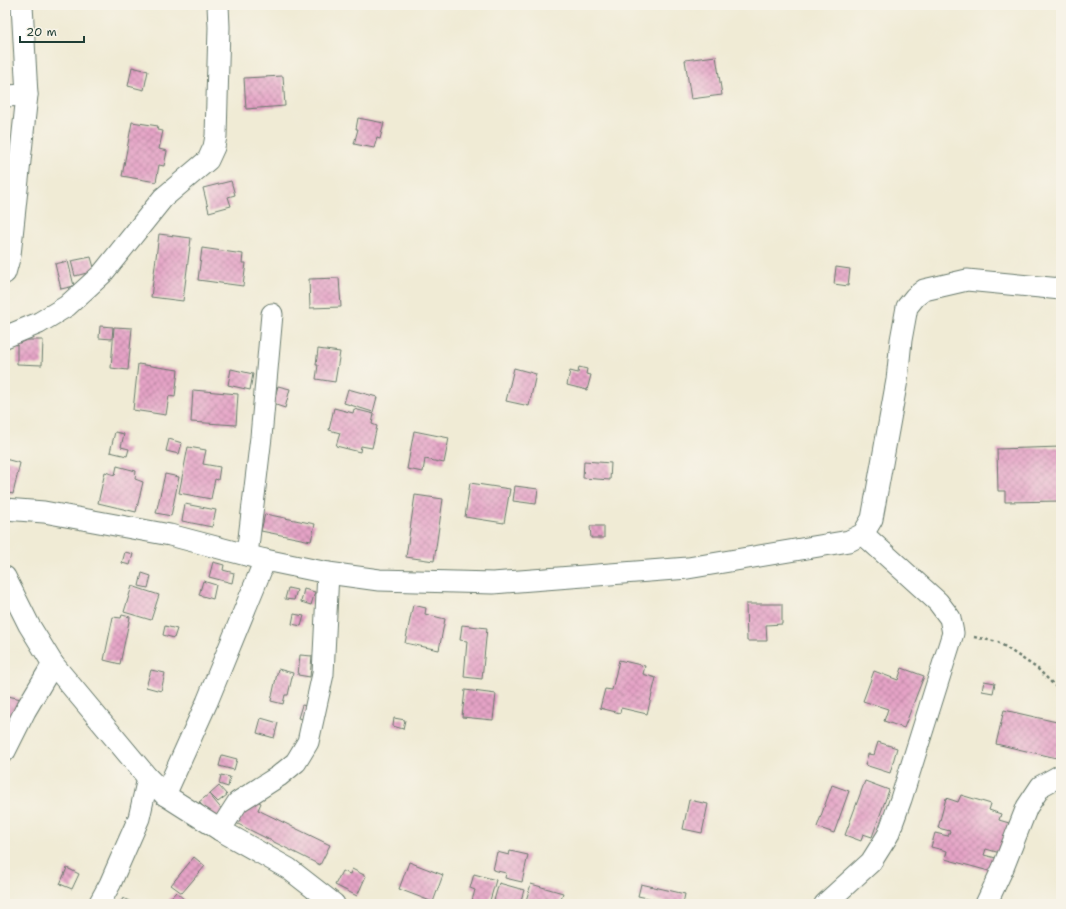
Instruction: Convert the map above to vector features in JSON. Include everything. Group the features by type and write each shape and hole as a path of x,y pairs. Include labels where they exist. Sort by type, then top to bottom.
{"street":[{"path":"6,262 27,95 22,5"},
{"path":"5,337 39,323 67,306 102,274 163,198 208,160 214,147 216,136 219,27 218,5"},
{"path":"5,96 27,95"},
{"path":"5,509 44,512 170,535 256,557 328,573 379,580 493,583 688,568 849,541 863,534 872,519 897,380 901,340 907,307 915,297 924,290 966,280 1061,289"},
{"path":"165,795 207,702 256,557 261,437 272,314"},
{"path":"825,904 870,862 888,835 903,792 952,633 950,618 938,602 863,534"},
{"path":"220,830 238,802 279,776 296,762 308,742 323,674 328,573"},
{"path":"5,577 29,624 53,664 148,778 165,795 220,830 289,869 334,904"},
{"path":"5,751 25,711 53,664"},
{"path":"986,904 1003,868 1027,806 1041,786 1061,775"},
{"path":"99,904 110,884 139,818 148,778"}],"path":[{"path":"952,633 998,642 1038,669 1061,692"}],"building":[{"path":"716,56 722,95 691,99 685,60"},
{"path":"132,67 148,71 144,90 128,86"},
{"path":"283,76 285,106 246,109 244,78"},
{"path":"358,118 384,123 380,139 377,138 374,148 354,144 358,129 356,129"},
{"path":"132,122 158,126 157,130 163,131 159,149 167,151 164,166 159,165 156,182 122,176"},
{"path":"231,181 235,195 228,197 231,206 209,212 203,188"},
{"path":"159,234 191,238 183,301 151,297"},
{"path":"202,248 243,254 242,263 246,263 243,286 198,280"},
{"path":"91,257 95,271 75,276 71,261"},
{"path":"68,261 74,286 61,289 55,264"},
{"path":"836,267 850,269 848,286 834,284"},
{"path":"339,278 341,307 310,308 309,279"},
{"path":"100,326 113,327 112,339 99,338"},
{"path":"114,327 132,328 128,370 111,368"},
{"path":"17,340 43,340 42,365 17,364"},
{"path":"318,349 340,352 335,382 316,379"},
{"path":"138,364 178,370 175,397 169,396 166,415 133,410"},
{"path":"579,367 587,369 586,374 591,375 587,390 567,385 570,371 578,373"},
{"path":"514,368 536,374 529,406 506,401"},
{"path":"231,369 253,374 250,390 228,385"},
{"path":"278,386 290,389 285,408 273,404"},
{"path":"348,389 377,397 373,412 344,403"},
{"path":"193,390 238,394 236,425 191,422"},
{"path":"334,408 353,413 354,409 374,414 372,424 377,426 372,448 361,446 360,452 336,446 340,433 329,430"},
{"path":"414,431 449,438 444,463 425,459 423,472 407,469"},
{"path":"115,432 124,434 121,447 129,449 127,456 110,452"},
{"path":"169,439 182,443 179,454 166,451"},
{"path":"188,447 206,450 203,464 220,467 218,480 215,479 211,499 179,493"},
{"path":"1061,447 1061,501 1005,502 1005,491 998,491 997,449"},
{"path":"5,459 20,463 13,494 5,492"},
{"path":"584,461 611,463 610,480 583,478"},
{"path":"117,466 136,471 135,479 143,482 136,512 98,503 105,472 115,475"},
{"path":"165,474 179,477 171,516 156,513"},
{"path":"470,483 510,489 504,523 465,517"},
{"path":"515,486 538,489 536,504 513,501"},
{"path":"415,495 443,499 434,561 406,557"},
{"path":"185,504 216,510 212,527 182,521"},
{"path":"265,514 315,524 311,541 261,531"},
{"path":"590,526 604,526 604,538 591,538"},
{"path":"125,552 133,554 130,565 122,563"},
{"path":"213,562 224,565 223,570 234,573 232,583 209,577"},
{"path":"142,573 151,576 148,588 139,586"},
{"path":"203,581 216,585 213,599 199,595"},
{"path":"132,586 159,595 151,620 124,612"},
{"path":"288,588 297,590 294,600 285,599"},
{"path":"304,589 315,592 311,605 301,602"},
{"path":"746,604 782,604 782,624 766,625 767,641 747,641"},
{"path":"413,605 426,608 425,614 445,619 439,650 405,643"},
{"path":"294,614 304,616 301,626 292,624"},
{"path":"122,615 130,617 120,664 104,660 113,617 121,618"},
{"path":"462,625 487,628 482,679 464,677 467,641 460,640"},
{"path":"165,626 177,629 174,638 163,635"},
{"path":"300,655 312,656 310,677 298,675"},
{"path":"619,660 645,666 643,674 656,678 647,714 621,708 620,713 600,708 605,689 612,690"},
{"path":"902,668 924,676 904,728 884,721 888,709 863,701 874,671 898,680"},
{"path":"278,669 293,673 288,695 285,695 283,704 271,701"},
{"path":"151,670 165,673 161,691 146,687"},
{"path":"984,681 995,683 993,693 982,691"},
{"path":"465,690 496,694 493,720 462,717"},
{"path":"8,696 21,699 16,720 5,717 5,707"},
{"path":"302,705 311,707 307,720 298,718"},
{"path":"1004,710 1061,723 1061,759 996,744"},
{"path":"261,718 278,723 274,738 257,733"},
{"path":"394,718 405,720 403,729 393,726"},
{"path":"878,742 897,748 890,773 865,765 868,754 874,755"},
{"path":"222,755 237,759 234,770 219,766"},
{"path":"221,775 230,777 228,787 219,784"},
{"path":"865,781 889,790 872,837 863,834 861,841 845,835"},
{"path":"832,785 849,791 834,833 817,827"},
{"path":"219,786 227,795 218,802 210,794"},
{"path":"209,794 224,812 214,819 199,802"},
{"path":"961,795 991,804 989,810 1001,814 999,820 1009,823 1000,853 986,849 984,855 1000,859 996,873 945,859 947,851 931,847 935,833 948,836 950,831 938,828 946,798 958,802"},
{"path":"249,797 261,803 258,810 330,845 320,865 236,823"},
{"path":"689,800 708,804 702,833 683,829"},
{"path":"510,851 528,855 522,882 505,878 506,873 493,870 497,852 509,855"},
{"path":"194,857 205,866 182,893 171,885"},
{"path":"409,862 443,875 433,902 399,889"},
{"path":"67,868 79,874 72,889 60,884"},
{"path":"352,869 366,876 357,896 335,885 342,871 350,874"},
{"path":"474,874 496,880 489,904 471,904 475,890 470,888"},
{"path":"499,883 524,890 520,904 493,904"},
{"path":"531,884 563,893 559,904 525,904"},
{"path":"641,884 685,894 683,904 676,904 638,896"},
{"path":"176,892 186,901 184,904 167,904 166,903"},
{"path":"123,898 135,904 120,904"}]}
